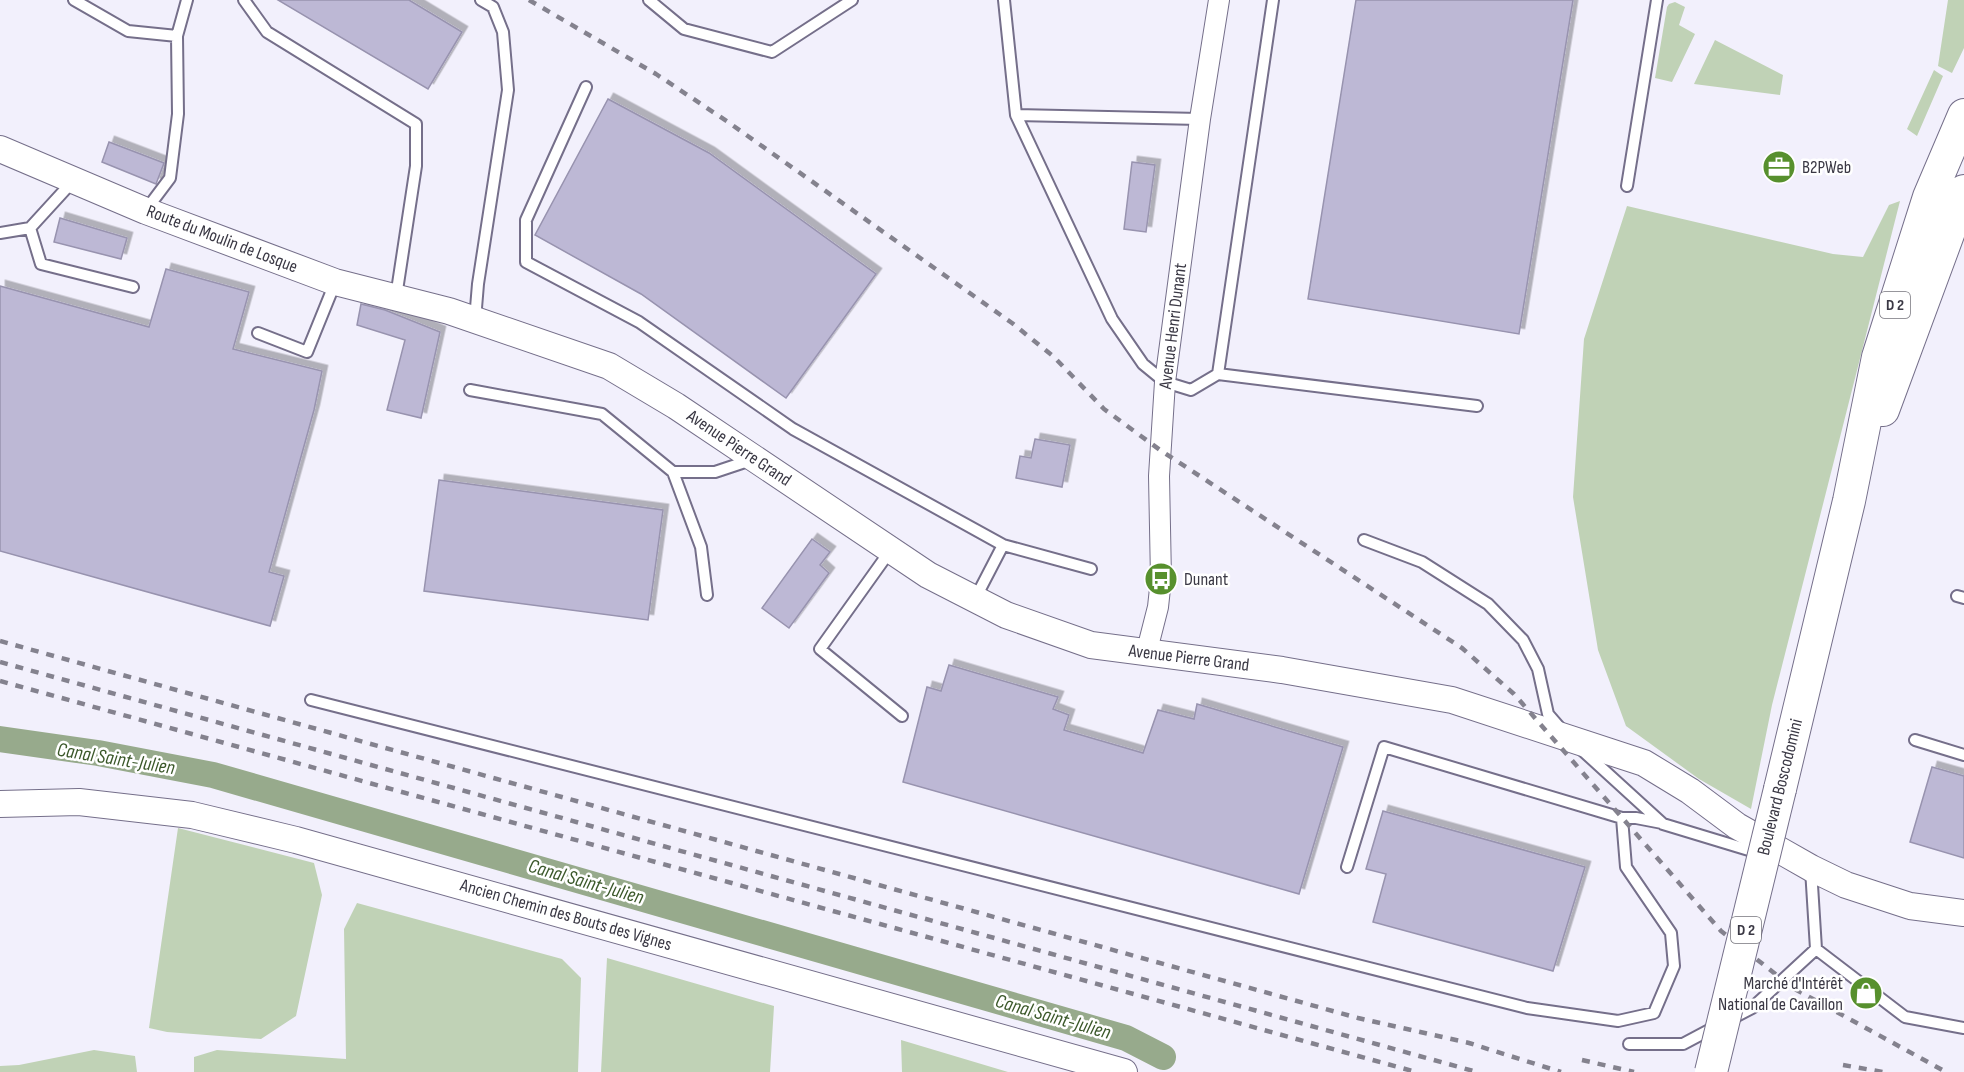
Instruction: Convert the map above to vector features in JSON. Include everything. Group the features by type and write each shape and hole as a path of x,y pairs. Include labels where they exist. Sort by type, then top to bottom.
{"main road":[{"name":"Boulevard Boscodomini","path":"1711,1072 1849,501 1878,357 1929,197 1964,115"},
{"name":"Boulevard Boscodomini","path":"1849,501 1964,191"}],"street":[{"name":"Avenue Henri Dunant","path":"1146,654 1158,607 1161,579 1159,476 1165,382 1200,118 1219,0"},
{"name":"Route du Moulin de Losque","path":"0,149 146,211 335,282 449,311"},
{"name":"Avenue Pierre Grand","path":"449,311 609,366 676,406 928,575 1006,615 1091,645 1282,670 1452,700 1644,763 1690,791 1737,826 1846,885 1910,906 1964,913"},
{"name":"Ancien Chemin des Bouts des Vignes","path":"0,804 79,802 180,813 285,837 1124,1072"}],"lane":[{"path":"74,0 128,31 177,36"},
{"path":"146,211 170,178 178,114 177,36 187,0"},
{"path":"244,0 267,32 416,124 416,166 396,298"},
{"path":"475,320 480,272 508,90 503,32 493,7 481,0"},
{"path":"649,0 684,29 772,52 852,0"},
{"path":"1004,0 1016,115 1112,319 1143,364 1165,382 1191,390 1218,374 1477,406"},
{"path":"1218,374 1273,0"},
{"path":"1627,186 1657,0"},
{"path":"586,87 526,220 526,262 639,322 793,429 1003,545 1090,569"},
{"path":"1016,115 1200,118"},
{"path":"0,233 30,228 74,181"},
{"path":"30,228 41,264 133,287"},
{"path":"258,333 307,352 335,282"},
{"path":"470,390 602,414 673,472 701,547 707,595"},
{"path":"673,472 715,472 755,459"},
{"path":"1364,540 1422,562 1488,604 1523,640 1538,669 1548,714 1570,738 1663,824"},
{"path":"975,599 1003,545"},
{"path":"891,550 820,649 902,716"},
{"path":"311,700 1527,1008 1618,1022 1654,1013 1674,966 1671,933 1626,867 1622,818"},
{"path":"1915,740 1964,755"},
{"path":"1347,867 1384,747 1622,818 1636,818 1663,824 1811,868 1816,949 1905,1017 1964,1028"},
{"path":"1629,1044 1683,1044 1752,1008 1816,949"}],"green space":[{"path":"1948,0 1964,0 1964,48 1952,73 1938,66"},
{"path":"1675,2 1685,7 1679,25 1695,34 1672,82 1655,78 1667,7"},
{"path":"1715,40 1783,75 1780,95 1694,84"},
{"path":"1934,70 1943,76 1917,136 1907,129"},
{"path":"1900,201 1772,705 1751,809 1699,779 1626,726 1598,650 1573,497 1584,339 1627,206 1833,254 1863,257 1889,205"},
{"path":"178,828 314,863 322,895 296,1016 261,1039 167,1032 149,1028"},
{"path":"357,903 562,959 581,978 578,1072 194,1072 194,1057 217,1050 346,1059 344,929"},
{"path":"607,958 774,1006 770,1072 601,1072"},
{"path":"901,1040 1008,1072 902,1072"},
{"path":"94,1050 135,1056 137,1072 0,1072 0,1066 19,1065"}],"building":[{"path":"278,0 409,0 462,32 428,89"},
{"path":"1356,0 1573,0 1519,334 1308,299"},
{"path":"608,99 709,153 876,274 786,398 641,294 535,235"},
{"path":"109,142 164,163 156,184 102,162"},
{"path":"1132,162 1155,165 1146,232 1124,229"},
{"path":"60,218 127,238 121,259 54,242"},
{"path":"166,269 249,292 233,349 322,371 314,410 269,572 284,576 270,626 0,551 0,286 149,327"},
{"path":"361,304 385,310 440,332 421,418 387,410 405,340 357,325"},
{"path":"1035,439 1070,445 1062,487 1016,478 1020,456 1031,458"},
{"path":"439,480 663,510 648,620 424,591"},
{"path":"812,539 830,552 820,565 829,573 789,628 762,608"},
{"path":"949,665 1058,697 1053,709 1069,715 1064,730 1143,753 1158,710 1194,719 1197,704 1343,747 1299,894 903,782 927,687 941,691"},
{"path":"1932,767 1964,776 1964,858 1910,842"},
{"path":"1383,811 1585,867 1553,971 1373,922 1386,874 1366,869"}],"waterway":[{"name":"Canal Saint-Julien","path":"0,739 98,753 213,775 1126,1038 1163,1057"}],"railway":[{"path":"529,0 656,74 728,122 1012,323 1053,356 1104,409 1160,450 1462,648 1514,694 1721,931 1793,988 1946,1072"},
{"path":"0,641 1358,1018 1469,1043 1561,1072"},
{"path":"0,662 1477,1072"},
{"path":"0,681 1416,1072"},
{"path":"1582,1060 1634,1072"},
{"path":"1843,1065 1883,1072"}],"place":[{"name":"B2PWeb","path":"1779,167"},
{"name":"Dunant","path":"1161,579"},
{"name":"Marché d'Intérêt National de Cavaillon","path":"1866,993"}]}
